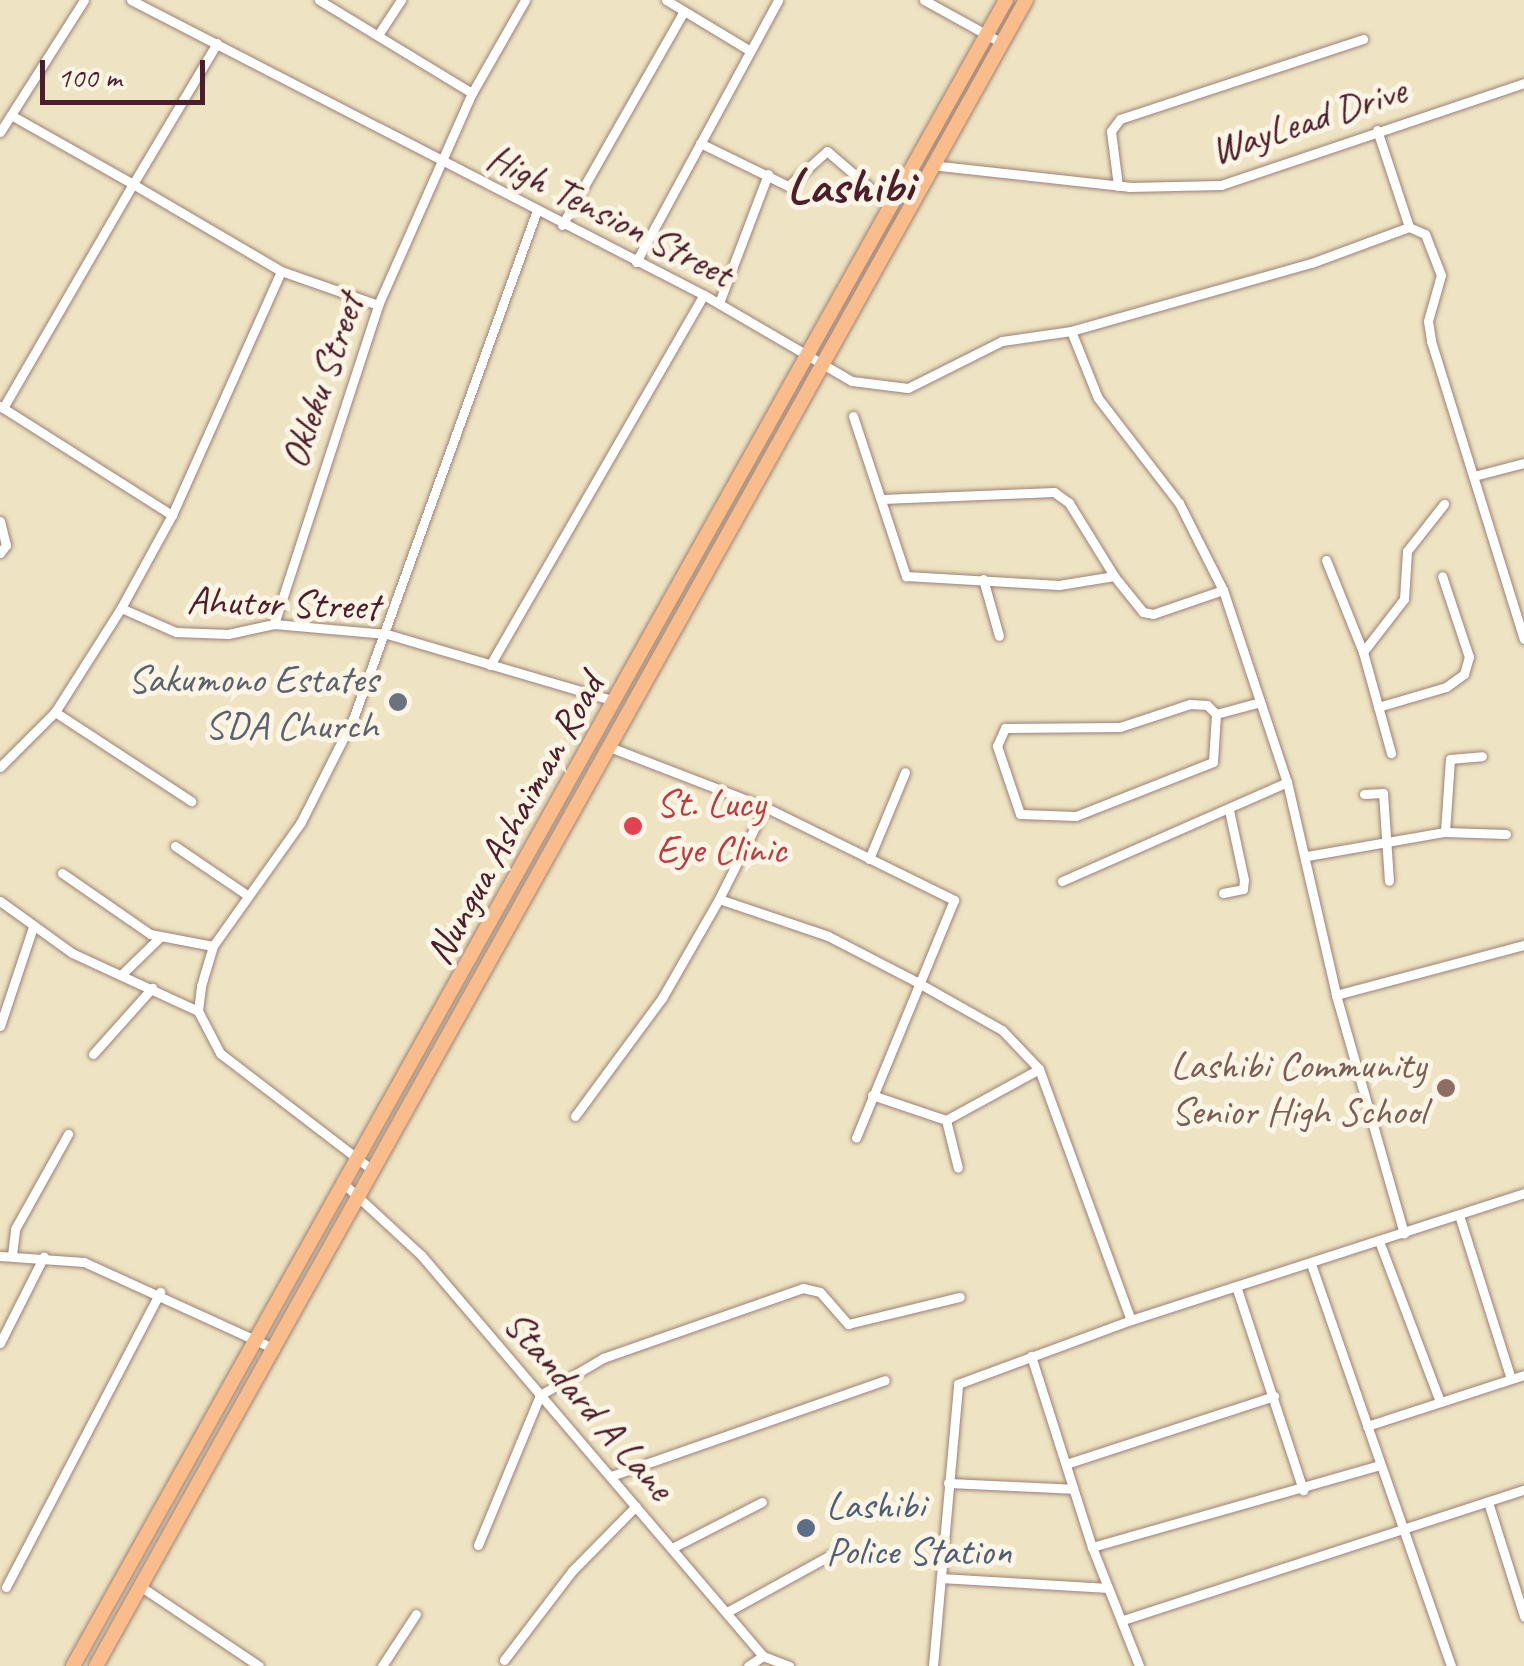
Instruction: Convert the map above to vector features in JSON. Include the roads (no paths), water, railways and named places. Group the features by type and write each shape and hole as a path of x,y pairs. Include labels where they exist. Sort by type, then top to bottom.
{"main road":[{"name":"Nungua Ashaiman Road","path":"96,1666 275,1349 370,1169 612,748 928,164 994,38 1006,0"},
{"name":"Nungua Ashaiman Road","path":"73,1666 258,1340 341,1182 617,702 806,353 994,38 1026,0"}],"street":[{"path":"0,132 84,0"},
{"name":"High Tension Street","path":"131,0 536,214 704,295 852,381 908,388 1002,342 1110,325 1410,227"},
{"path":"319,0 472,94"},
{"path":"378,35 400,0"},
{"name":"Okleku Street","path":"274,624 378,305 472,94 525,0"},
{"path":"666,0 749,50"},
{"path":"636,262 778,0"},
{"path":"924,0 994,38"},
{"path":"562,225 684,10"},
{"path":"1118,186 1111,132 1120,119 1363,40"},
{"path":"172,515 1,407 217,43"},
{"name":"WayLead Drive","path":"928,164 1118,186 1220,185 1524,83"},
{"path":"10,115 281,271 378,305"},
{"path":"1378,130 1410,227 1425,234 1441,275 1428,321 1431,341 1524,639"},
{"path":"700,142 796,185 827,152 891,206"},
{"path":"719,303 768,174"},
{"path":"198,1011 214,946 300,822 387,634 536,214"},
{"path":"0,767 55,712 121,608 172,515 281,271"},
{"path":"490,664 704,295"},
{"path":"1071,331 1098,398 1179,502 1223,590 1257,703 1287,782 1336,995 1404,1233"},
{"path":"852,416 906,576 1058,585 1114,576"},
{"path":"1474,476 1524,463"},
{"path":"882,499 1054,492 1069,503 1114,576 1142,612 1153,614 1223,590"},
{"path":"1362,652 1404,598 1407,550 1444,504"},
{"path":"0,522 6,530 0,553"},
{"path":"1326,560 1362,652 1391,753"},
{"path":"1378,706 1446,687 1464,674 1469,657 1442,576"},
{"path":"983,579 999,636"},
{"name":"Ahutor Street","path":"121,608 176,632 228,634 274,624 387,634 617,702"},
{"path":"1216,714 1257,703"},
{"path":"1190,704 1207,705 1216,714 1213,762 1076,816 1020,814 998,746 998,734 1018,724 1120,727 1190,704"},
{"path":"55,712 191,801"},
{"path":"612,748 766,807 954,900 915,980 856,1138"},
{"path":"1445,832 1450,759 1482,756"},
{"path":"869,858 904,772"},
{"path":"1062,881 1287,782"},
{"path":"1364,794 1383,793 1390,880"},
{"path":"575,1116 662,998 766,807"},
{"path":"1223,893 1243,888 1244,880 1229,810"},
{"path":"1306,856 1445,832 1506,834"},
{"path":"174,846 247,895"},
{"path":"62,873 159,938 214,946"},
{"path":"719,899 828,936 1002,1030 1040,1069 1130,1320"},
{"path":"0,901 33,927 198,1011 220,1053 370,1169"},
{"path":"0,1026 33,927"},
{"path":"120,974 159,938"},
{"path":"1336,995 1524,944"},
{"path":"93,1054 152,988"},
{"path":"872,1096 946,1120 1040,1069"},
{"path":"946,1120 958,1168"},
{"path":"12,1256 15,1229 68,1134"},
{"name":"Standard A Lane","path":"341,1182 358,1192 540,1395 763,1656 789,1666"},
{"path":"933,1666 958,1384 1130,1320 1238,1289 1524,1193"},
{"path":"1459,1214 1511,1379"},
{"path":"1379,1241 1440,1402"},
{"path":"0,1256 44,1256 84,1262 160,1292 275,1349"},
{"path":"0,1343 44,1256"},
{"path":"1311,1264 1451,1666"},
{"path":"478,1544 540,1395 603,1358 803,1288 820,1292 848,1324 960,1296"},
{"path":"1238,1289 1302,1490"},
{"path":"6,1587 160,1292"},
{"path":"1032,1356 1092,1547 1138,1666"},
{"path":"1367,1426 1524,1375"},
{"path":"611,1476 885,1380"},
{"path":"1066,1464 1274,1396"},
{"path":"1092,1547 1380,1465"},
{"path":"948,1483 1073,1489"},
{"path":"1123,1620 1524,1490"},
{"path":"672,1548 762,1502"},
{"path":"1488,1502 1524,1616"},
{"path":"504,1660 572,1571 636,1506"},
{"path":"727,1612 836,1552"},
{"path":"941,1578 1108,1588"},
{"path":"140,1586 259,1666"},
{"path":"382,1666 416,1614"},
{"path":"747,1666 763,1656"}],"place":[{"name":"Sakumono Estates SDA Church","path":"398,702"},
{"name":"St. Lucy Eye Clinic","path":"633,826"},
{"name":"Lashibi Community Senior High School","path":"1446,1088"},
{"name":"Lashibi Police Station","path":"806,1528"}],"district":[{"name":"Lashibi","path":"850,186"}]}
